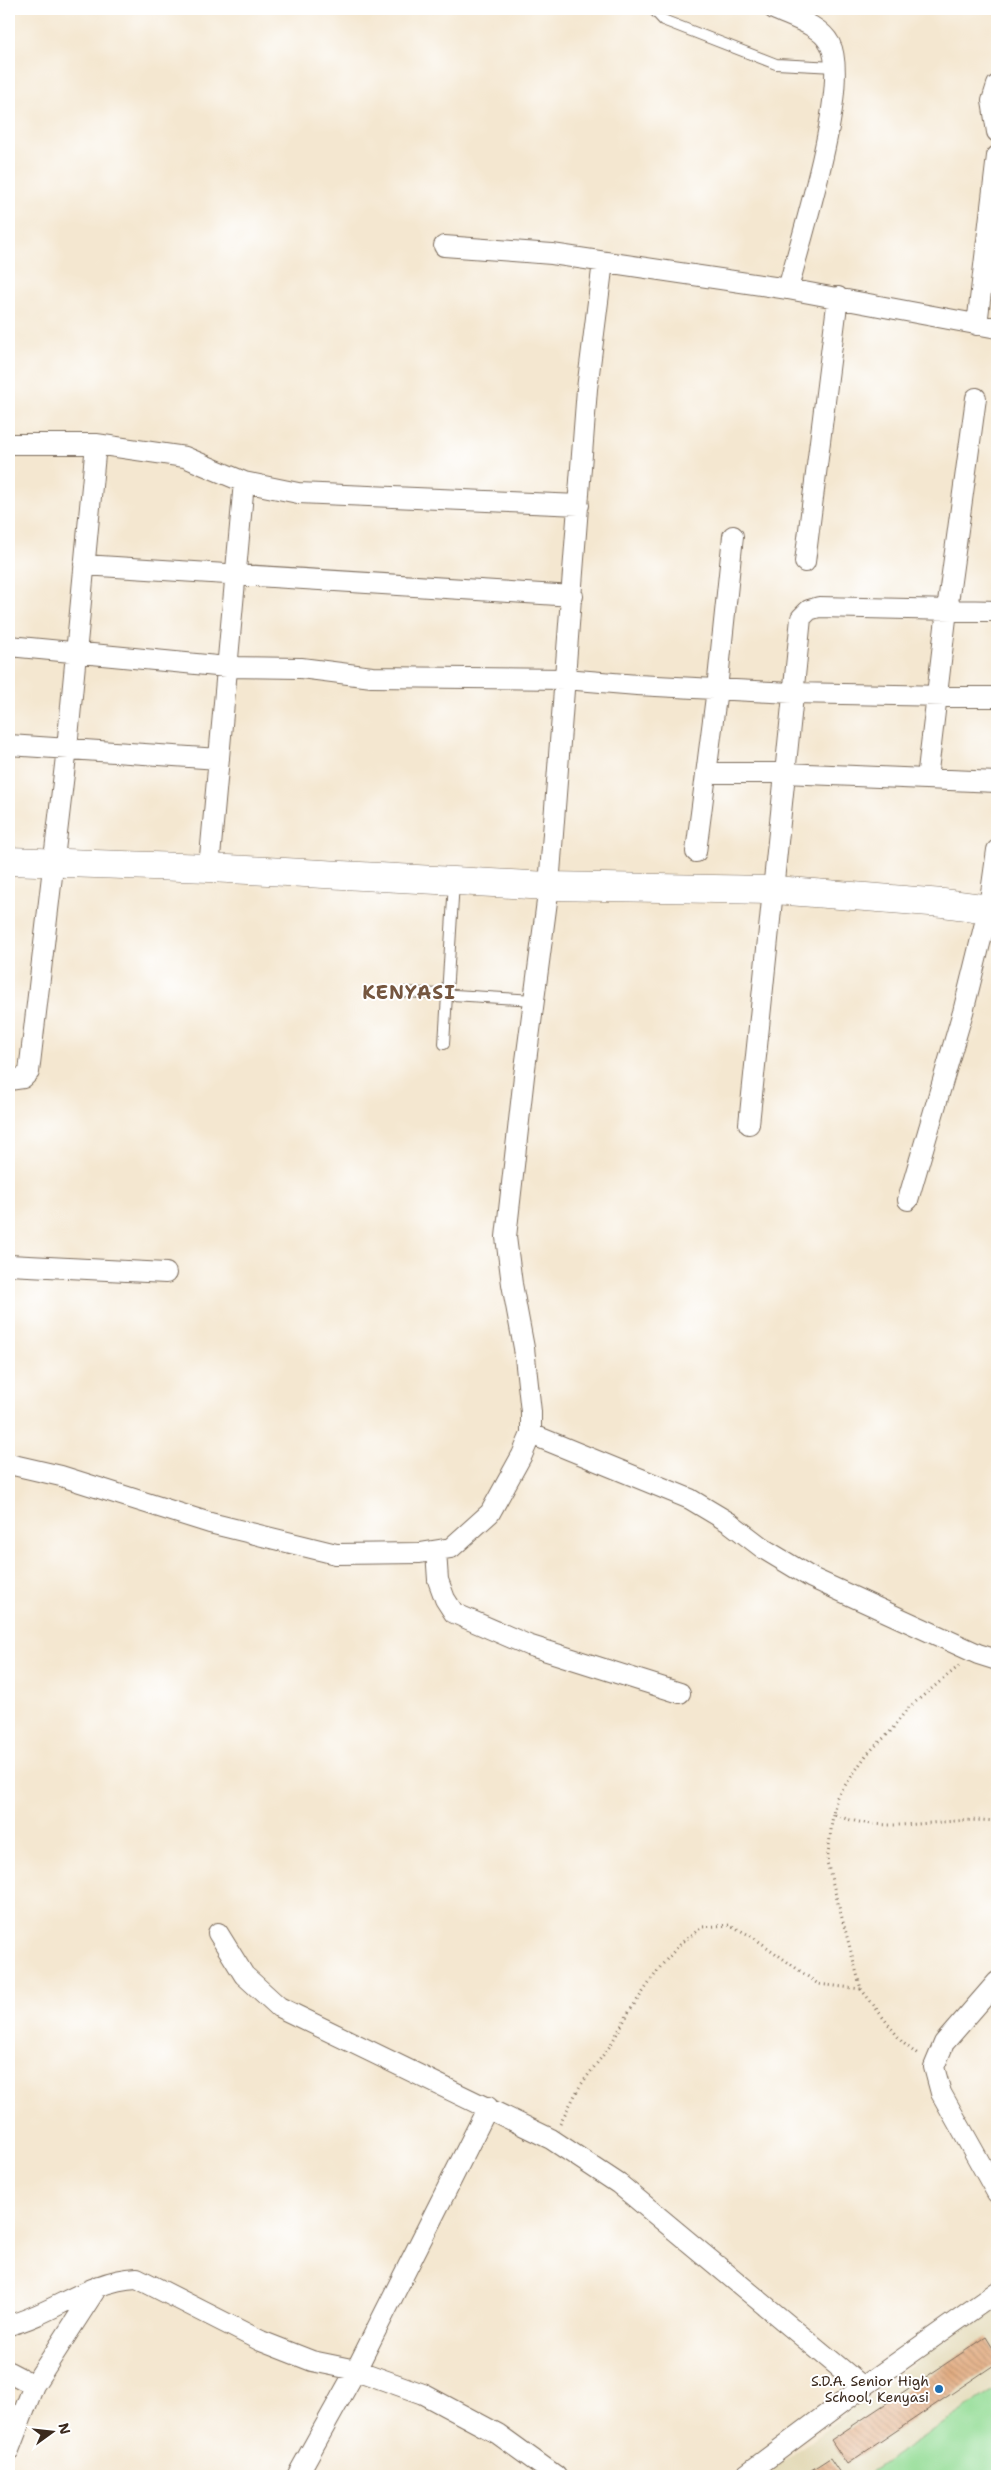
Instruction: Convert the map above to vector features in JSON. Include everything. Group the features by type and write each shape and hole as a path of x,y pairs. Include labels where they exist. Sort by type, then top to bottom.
{"street":[{"path":"774,9 821,31 831,45 835,67 830,130 788,288"},
{"path":"997,85 992,107 997,132"},
{"path":"977,325 997,156"},
{"path":"444,246 552,254 788,288 997,328"},
{"path":"9,1464 61,1476 210,1523 336,1554 420,1553 451,1548 490,1513 522,1456 531,1434 524,1348 512,1284 506,1237 549,886 573,596 587,389 603,262"},
{"path":"805,562 838,297"},
{"path":"927,779 947,610 976,398"},
{"path":"9,444 96,444 185,457 244,482 298,493 579,505"},
{"path":"9,1080 23,1078 29,1072 67,748 74,653 96,444"},
{"path":"209,868 244,482"},
{"path":"696,852 717,689 733,536"},
{"path":"84,565 573,596"},
{"path":"749,1124 775,890 784,773 801,618 809,610 819,607 997,611"},
{"path":"9,646 227,667 301,668 372,677 565,679 792,693 997,697"},
{"path":"9,745 219,759"},
{"path":"707,773 784,773 997,782"},
{"path":"908,1200 993,909 997,850"},
{"path":"9,861 209,868 549,886 775,890 993,909"},
{"path":"9,1265 166,1273"},
{"path":"531,1434 690,1499 812,1578 978,1654 997,1660"},
{"path":"436,1551 438,1580 445,1599 454,1613 528,1645 680,1693"},
{"path":"218,1933 244,1975 279,2007 488,2107 552,2140 619,2184 863,2386"},
{"path":"997,1982 944,2043 934,2067 941,2094 997,2193"},
{"path":"297,2476 356,2370 488,2107"},
{"path":"9,2325 23,2322 98,2286 120,2279 137,2278 261,2341 312,2361 356,2370 431,2398 498,2434 556,2476"},
{"path":"9,2450 34,2385 98,2286"},
{"path":"744,2476 863,2386 997,2292"},
{"path":"9,2372 34,2385"}],"lane":[{"path":"652,9 664,20 776,64 835,67"},
{"path":"444,1044 454,881"},
{"path":"405,992 534,1000"}],"path":[{"path":"934,2067 902,2042 861,1989 827,1862 837,1797 867,1754 890,1732 907,1710 950,1671 978,1654"},
{"path":"833,1814 855,1822 890,1826 975,1820 997,1821"},
{"path":"552,2140 580,2086 610,2046 630,2012 662,1966 680,1944 702,1927 730,1925 753,1936 818,1984 861,1989"}],"shaded area":[{"name":"S.D.A. Senior High School, Kenyasi","path":"997,2301 997,2476 764,2476"}],"green space":[{"path":"997,2388 997,2476 864,2476"}],"building":[{"path":"986,2337 997,2355 997,2363 847,2464 831,2440"},
{"path":"830,2458 842,2476 802,2476"}],"place":[{"name":"S.D.A. Senior High School, Kenyasi","path":"939,2389"}],"district":[{"name":"KENYASI","path":"409,992"}]}
